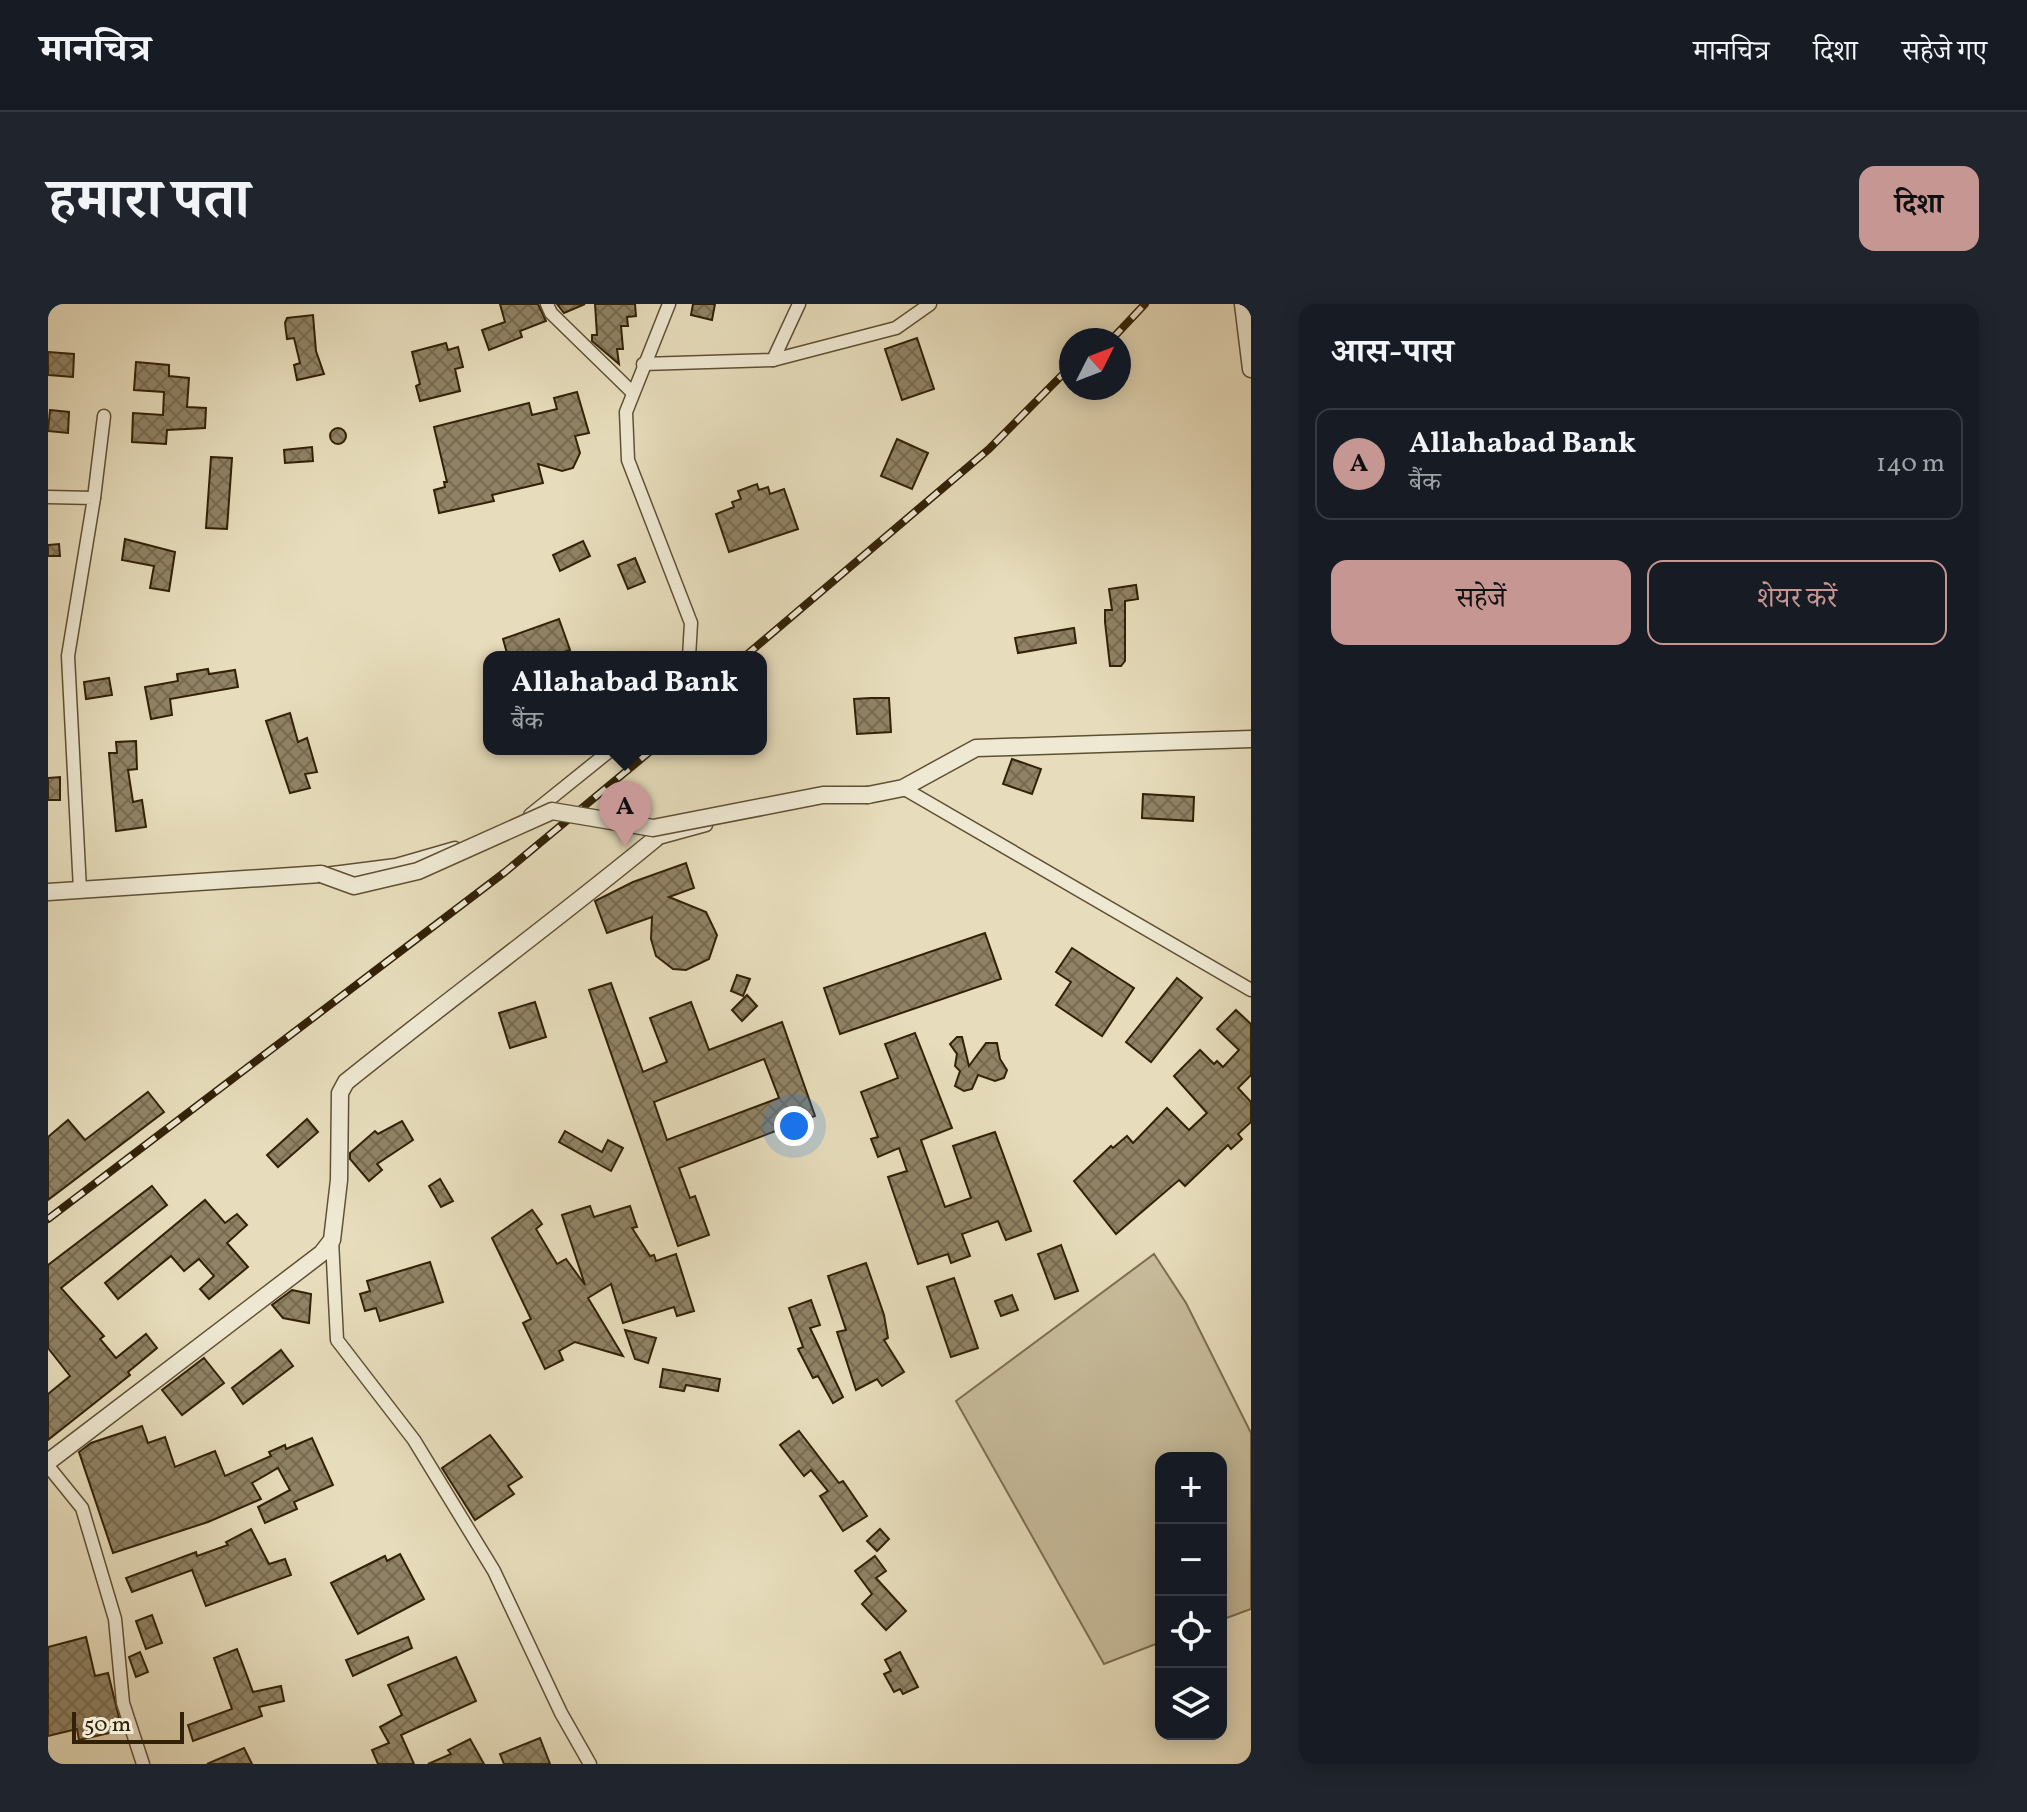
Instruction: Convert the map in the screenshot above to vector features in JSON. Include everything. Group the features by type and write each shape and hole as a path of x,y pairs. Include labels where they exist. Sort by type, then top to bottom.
{"street":[{"path":"547,304 551,313 633,393"},
{"path":"669,304 626,412 628,460 691,623 689,651"},
{"path":"773,360 799,304"},
{"path":"643,364 773,360 896,328 930,304"},
{"path":"1243,304 1251,369"},
{"path":"80,890 68,656 104,416"},
{"path":"48,497 94,498"},
{"path":"590,1764 561,1713 494,1571 414,1440 337,1340 332,1240 339,1180 340,1093 346,1082 431,1015 471,988 655,839 719,821 903,788 976,748 1251,739"},
{"path":"48,892 321,874 396,865 471,844 538,811 605,755"},
{"path":"903,788 1251,990"},
{"path":"321,874 354,886 418,871 552,811 653,828 823,795 868,795"},
{"path":"143,1764 123,1703 115,1619 82,1508 48,1464 275,1291 332,1240"}],"shaded area":[{"path":"1154,1254 1186,1303 1251,1433 1251,1609 1227,1618 1227,1452 1155,1452 1155,1644 1104,1664 956,1401"}],"building":[{"path":"500,304 538,304 546,321 520,331 522,337 489,350 482,330 505,322"},
{"path":"557,304 585,304 564,313"},
{"path":"595,304 635,304 636,316 627,317 628,326 621,326 623,349 617,349 619,364 592,341 592,335 597,335"},
{"path":"693,304 715,304 712,320 691,315"},
{"path":"313,315 316,351 324,374 297,380 294,365 300,363 294,338 287,339 285,323 287,318"},
{"path":"917,338 934,389 902,400 885,349"},
{"path":"446,343 448,350 458,347 463,367 455,369 460,391 420,401 416,386 420,384 412,352"},
{"path":"48,352 74,354 73,377 48,375"},
{"path":"136,362 169,365 169,376 189,378 187,407 206,408 205,428 167,430 166,444 132,442 133,413 163,415 164,392 134,390"},
{"path":"577,392 589,433 575,436 580,453 573,468 562,471 538,464 543,483 492,495 494,501 439,513 434,490 445,487 444,482 447,482 434,427 529,403 532,415 557,409 554,398"},
{"path":"50,410 69,412 68,433 48,431"},
{"path":"338,428 344,430 344,442 338,444 332,442 330,436 332,430"},
{"path":"897,439 928,453 912,489 881,476"},
{"path":"312,447 313,461 285,463 284,450"},
{"path":"211,457 232,458 227,529 206,528"},
{"path":"757,484 759,490 768,487 770,494 784,489 798,529 729,552 716,514 734,507 732,502 741,499 738,491"},
{"path":"125,539 175,552 169,591 150,588 154,566 122,560"},
{"path":"583,541 590,556 560,571 553,555"},
{"path":"59,544 60,556 48,556 48,545"},
{"path":"635,558 645,582 628,589 618,565"},
{"path":"1136,585 1138,599 1125,601 1125,661 1121,666 1110,666 1105,622 1105,610 1112,610 1109,589"},
{"path":"559,619 570,650 506,651 503,639"},
{"path":"1074,628 1076,643 1018,653 1015,638"},
{"path":"208,669 209,674 235,670 238,687 170,699 172,715 151,719 145,687 178,681 177,674"},
{"path":"109,678 112,695 86,699 84,682"},
{"path":"889,698 891,732 857,734 854,699"},
{"path":"290,713 298,742 307,738 317,772 305,774 310,788 290,793 266,721"},
{"path":"136,741 137,769 128,770 133,802 142,800 146,827 116,831 109,753 117,753 116,742"},
{"path":"1012,759 1041,769 1032,794 1003,784"},
{"path":"60,777 60,800 48,800 48,778"},
{"path":"1143,794 1194,797 1193,821 1142,818"},
{"path":"686,863 694,888 669,897 706,912 717,935 709,959 686,970 673,969 656,956 651,939 652,917 607,933 595,901 633,882"},
{"path":"985,933 1001,979 840,1034 824,988"},
{"path":"1072,948 1134,988 1102,1036 1056,1005 1071,982 1056,972"},
{"path":"737,975 750,979 743,996 731,991"},
{"path":"1177,978 1202,998 1151,1062 1126,1042"},
{"path":"611,983 643,1072 667,1062 650,1018 691,1002 709,1050 782,1022 815,1116 679,1168 690,1198 695,1196 709,1235 678,1246 589,990","holes":["764,1059 779,1098 667,1140 654,1102"]},
{"path":"747,995 757,1006 742,1021 732,1010"},
{"path":"535,1002 546,1037 510,1048 499,1013"},
{"path":"1236,1010 1251,1024 1251,1075 1238,1088 1251,1102 1251,1122 1238,1134 1242,1139 1231,1149 1228,1145 1185,1186 1179,1180 1116,1234 1074,1181 1111,1146 1113,1148 1127,1136 1133,1143 1167,1108 1189,1130 1207,1113 1174,1076 1200,1050 1214,1064 1217,1061 1223,1067 1239,1050 1217,1029"},
{"path":"915,1033 952,1128 921,1140 945,1207 971,1198 953,1146 995,1132 1031,1231 1006,1240 998,1221 962,1234 970,1256 951,1263 948,1254 918,1264 888,1177 907,1171 899,1148 878,1157 871,1139 878,1137 861,1092 898,1078 885,1044"},
{"path":"957,1037 962,1037 969,1066 986,1043 997,1043 1000,1059 1007,1070 1004,1078 995,1081 978,1075 972,1089 964,1091 955,1086 960,1071 955,1066 957,1054 950,1044"},
{"path":"148,1092 164,1112 48,1200 48,1137 68,1120 85,1140"},
{"path":"307,1119 318,1132 278,1167 267,1155"},
{"path":"402,1121 413,1140 377,1164 382,1170 369,1181 350,1159 350,1153 375,1131 378,1134"},
{"path":"565,1131 602,1152 608,1140 623,1148 611,1171 559,1142"},
{"path":"440,1179 453,1201 441,1207 429,1186"},
{"path":"152,1186 167,1205 61,1288 104,1336 100,1339 116,1358 146,1334 157,1348 128,1372 130,1375 48,1440 48,1394 70,1376 48,1348 48,1265"},
{"path":"205,1200 225,1223 237,1214 247,1225 227,1243 248,1267 209,1299 200,1289 214,1276 199,1259 184,1271 171,1256 118,1299 105,1283"},
{"path":"590,1206 594,1217 630,1206 637,1227 632,1228 650,1256 654,1255 656,1261 676,1254 694,1311 677,1316 674,1307 623,1323 611,1284 588,1298 623,1356 575,1342 559,1351 563,1360 545,1369 523,1323 531,1319 492,1238 532,1210 542,1224 536,1229 557,1264 566,1259 585,1285 562,1215"},
{"path":"1061,1245 1078,1291 1055,1299 1038,1254"},
{"path":"430,1262 443,1302 380,1321 376,1308 365,1311 360,1294 370,1291 367,1281"},
{"path":"866,1263 884,1315 888,1338 884,1340 904,1372 882,1386 877,1379 856,1390 837,1332 846,1330 828,1276"},
{"path":"954,1278 978,1348 951,1357 927,1287"},
{"path":"292,1290 311,1294 309,1323 283,1318 272,1305"},
{"path":"1012,1295 1018,1310 1001,1316 995,1301"},
{"path":"811,1300 820,1325 810,1328 843,1397 833,1403 818,1376 813,1378 798,1349 803,1347 789,1308"},
{"path":"625,1330 656,1338 648,1363 635,1359"},
{"path":"281,1350 293,1366 243,1404 232,1388"},
{"path":"204,1358 224,1383 182,1415 162,1390"},
{"path":"663,1369 720,1379 718,1391 686,1385 684,1391 660,1387"},
{"path":"142,1426 148,1443 165,1437 175,1467 215,1451 225,1476 271,1456 269,1452 285,1445 286,1449 312,1438 333,1485 294,1502 297,1509 265,1523 258,1507 290,1490 278,1468 252,1483 261,1499 208,1522 113,1553 79,1452 91,1443"},
{"path":"799,1431 839,1483 843,1481 867,1516 843,1531 820,1496 828,1491 811,1470 804,1476 780,1445"},
{"path":"490,1435 522,1477 508,1486 514,1494 475,1520 442,1468"},
{"path":"251,1529 269,1564 285,1559 291,1575 206,1606 192,1570 132,1592 126,1578 196,1552 197,1556 228,1545 226,1542"},
{"path":"880,1529 889,1539 877,1551 867,1541"},
{"path":"400,1554 424,1599 358,1634 331,1583 385,1556 387,1561"},
{"path":"875,1556 886,1571 876,1578 906,1611 886,1630 862,1604 872,1594 855,1571"},
{"path":"152,1615 162,1643 146,1649 136,1621"},
{"path":"86,1637 95,1676 108,1673 122,1730 79,1740 77,1729 48,1736 48,1647"},
{"path":"408,1637 412,1648 353,1676 346,1660"},
{"path":"237,1649 253,1692 281,1686 284,1701 259,1707 262,1716 193,1741 188,1725 232,1709 214,1658"},
{"path":"140,1652 148,1672 136,1677 129,1657"},
{"path":"900,1652 918,1687 903,1694 900,1689 894,1692 884,1674 891,1671 885,1660"},
{"path":"456,1657 476,1701 401,1735 414,1764 378,1764 372,1750 389,1743 380,1727 402,1715 388,1685"},
{"path":"540,1738 550,1764 504,1764 500,1754"},
{"path":"470,1739 484,1764 428,1764 451,1754 448,1750"},
{"path":"244,1748 252,1764 207,1764"}],"railway":[{"path":"1122,328 1145,304"},
{"path":"751,651 989,449 1059,378"},
{"path":"48,1219 505,872 646,755"}],"place":[{"name":"Allahabad Bank","path":"625,847"}]}
